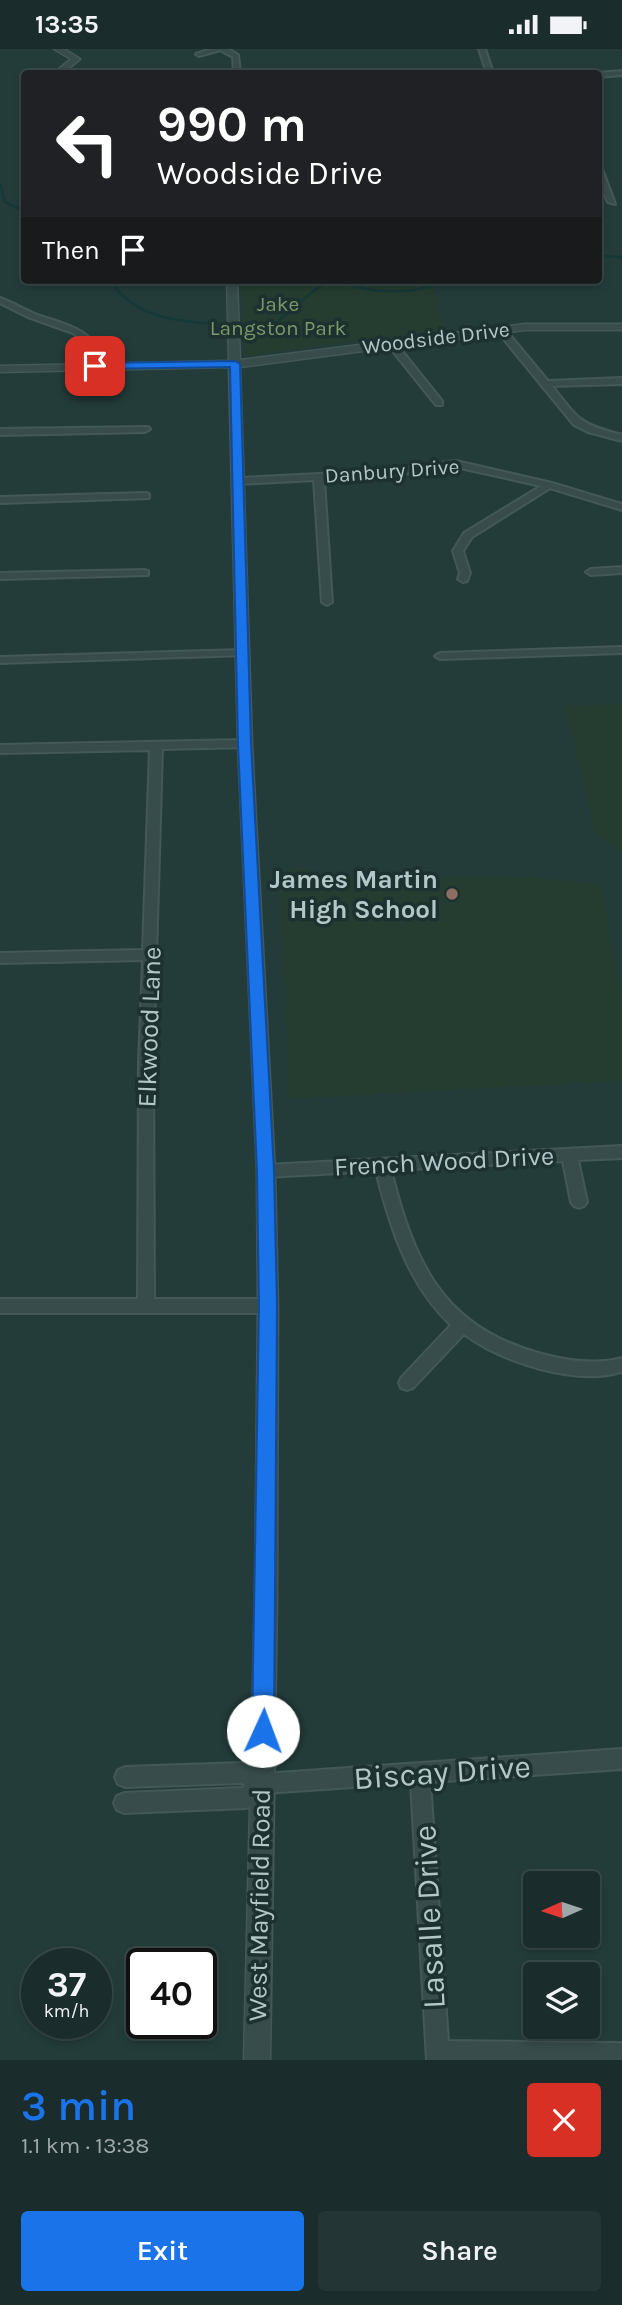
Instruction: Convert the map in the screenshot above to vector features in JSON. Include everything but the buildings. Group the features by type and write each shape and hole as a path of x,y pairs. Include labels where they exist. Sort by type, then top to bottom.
{"street":[{"path":"58,49 76,59 62,70"},
{"path":"199,54 220,49 236,56 237,70"},
{"path":"482,49 489,70"},
{"path":"602,75 622,73"},
{"path":"602,178 612,202"},
{"name":"West Mayfield Road","path":"232,284 245,744 266,1171 268,1306 266,1598 257,2060"},
{"path":"0,300 80,333 94,351 95,366"},
{"name":"Woodside Drive","path":"0,369 235,364 501,330 547,326 622,327"},
{"path":"501,330 577,423 622,438"},
{"path":"391,343 439,403"},
{"path":"545,384 622,381"},
{"path":"0,432 145,429"},
{"name":"Danbury Drive","path":"239,481 379,474 456,464 549,485 622,507"},
{"path":"319,477 327,602"},
{"path":"463,579 465,573 458,551 468,535 549,485"},
{"path":"0,500 146,496"},
{"path":"591,572 622,570"},
{"path":"0,576 144,573"},
{"path":"440,656 622,650"},
{"path":"0,660 243,653"},
{"path":"0,749 245,744"},
{"name":"Elkwood Lane","path":"146,1307 146,1063 156,746"},
{"path":"0,958 150,955"},
{"name":"French Wood Drive","path":"266,1171 622,1153"},
{"path":"569,1155 579,1202"},
{"path":"382,1164 394,1217 410,1259 432,1293 463,1324 485,1342 533,1360 579,1368 622,1365"},
{"path":"0,1307 268,1306"},
{"path":"407,1383 463,1324"},
{"name":"Biscay Drive","path":"125,1777 243,1773 261,1784 622,1759"},
{"name":"Lasalle Drive","path":"420,1774 437,2056"},
{"name":"Biscay Drive","path":"124,1803 246,1798 261,1784"},
{"path":"437,2056 622,2054"}],"green space":[{"name":"Jake Langston Park","path":"241,284 432,284 445,329 245,356"},
{"path":"622,704 622,852 595,833 564,706"},
{"path":"293,868 308,868 308,875 531,877 603,885 622,1005 622,1081 289,1099 279,877"}],"waterway":[{"path":"0,184 5,202 21,210"},
{"path":"602,256 622,257"},
{"path":"113,284 133,304 163,317 258,327 276,322 326,284"},
{"path":"348,284 387,291 411,290 435,284"}],"place":[{"name":"James Martin High School","path":"452,894"}],"route":[{"path":"95,366 235,364 245,744 266,1171 268,1306 263,1731"}]}
